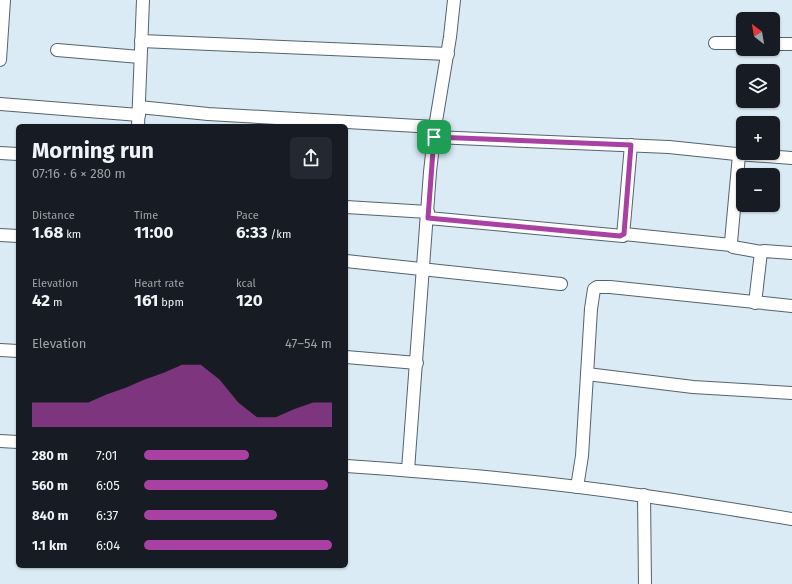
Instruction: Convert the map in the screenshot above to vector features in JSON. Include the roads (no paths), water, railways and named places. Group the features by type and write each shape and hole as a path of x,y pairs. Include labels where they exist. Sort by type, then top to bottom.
{"street":[{"path":"0,60 4,0"},
{"path":"139,116 143,0"},
{"path":"408,470 434,132 448,54 454,0"},
{"path":"141,40 448,54"},
{"path":"715,43 736,43"},
{"path":"780,44 792,44"},
{"path":"57,50 140,57"},
{"path":"0,104 139,116 208,114 334,124"},
{"path":"348,125 669,147 736,155"},
{"path":"624,234 631,145"},
{"path":"0,153 16,154"},
{"path":"780,157 792,158"},
{"path":"731,245 739,160"},
{"path":"348,206 591,234 620,236 624,234 731,245 733,247 761,252 792,253"},
{"path":"0,235 16,236"},
{"path":"755,303 761,252"},
{"path":"348,261 561,284"},
{"path":"577,487 582,456 593,291 597,287 792,306"},
{"path":"0,350 16,351"},
{"path":"348,357 417,363"},
{"path":"587,374 693,386 792,393"},
{"path":"0,440 16,442"},
{"path":"348,466 408,470 577,487 644,495 792,519"},
{"path":"644,495 645,584"}]}
